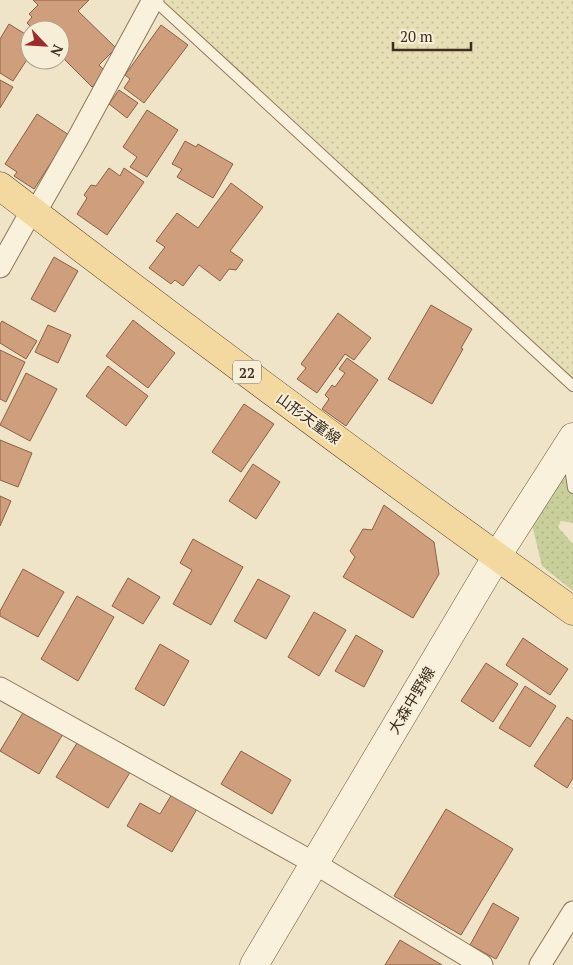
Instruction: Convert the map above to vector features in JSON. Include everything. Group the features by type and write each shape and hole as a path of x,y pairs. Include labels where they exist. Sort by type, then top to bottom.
{"main road":[{"name":"山形天童線","path":"0,186 237,365 573,611"},
{"name":"大森中野線","path":"254,965 497,556 570,442"}],"street":[{"path":"0,267 78,138 153,0"},
{"path":"0,688 314,863 482,965"},
{"path":"540,965 573,912"}],"lane":[{"path":"153,0 573,386"},
{"path":"570,442 573,488"}],"shaded area":[{"path":"154,0 573,0 573,386"}],"green space":[{"path":"567,446 573,488 573,523 561,521 558,527 573,544 573,591 542,566 528,508"}],"building":[{"path":"33,0 89,0 78,11 116,48 99,65 106,72 92,87 70,65 70,20 30,20 32,17 29,14 38,5"},
{"path":"9,24 20,31 20,70 13,81 0,73 0,39"},
{"path":"161,25 188,45 144,103 124,88 130,79 125,75"},
{"path":"0,80 13,87 0,108"},
{"path":"119,90 138,103 127,118 109,104"},
{"path":"147,110 178,130 147,177 130,167 137,157 123,147"},
{"path":"37,114 69,135 34,189 14,176 17,172 5,164"},
{"path":"185,141 196,147 198,144 233,164 213,198 177,177 182,169 172,164"},
{"path":"109,168 120,176 124,168 144,182 107,235 77,214 87,198 84,195 91,185 96,186"},
{"path":"231,183 263,207 230,251 243,260 236,270 229,269 220,281 199,265 183,286 175,280 171,284 149,268 165,247 156,241 177,213 198,228"},
{"path":"54,257 78,271 55,312 31,299"},
{"path":"431,305 472,329 432,404 388,379"},
{"path":"338,313 371,338 354,360 345,354 317,393 297,379 306,368 301,364"},
{"path":"133,320 175,353 148,388 106,356"},
{"path":"2,321 37,341 26,359 0,343 0,324"},
{"path":"48,325 71,335 58,363 35,352"},
{"path":"0,350 25,362 6,402 0,399"},
{"path":"347,358 378,380 346,426 322,409 329,399 325,395 332,385 335,387 345,373 339,369"},
{"path":"108,366 148,396 126,426 86,396"},
{"path":"26,373 57,389 30,441 0,425"},
{"path":"244,404 274,424 241,472 212,452"},
{"path":"0,440 32,453 18,487 0,480"},
{"path":"253,464 280,482 256,519 229,501"},
{"path":"0,496 11,501 0,526"},
{"path":"384,505 434,542 439,574 413,618 343,577 355,557 350,551 363,529 372,530"},
{"path":"193,539 243,567 211,625 173,604 192,570 180,563"},
{"path":"23,569 64,592 38,637 0,616 0,611"},
{"path":"128,578 160,597 143,624 112,606"},
{"path":"258,579 290,596 266,639 234,621"},
{"path":"77,596 114,617 78,681 41,659"},
{"path":"314,612 346,630 319,676 288,657"},
{"path":"356,635 383,651 364,687 335,671"},
{"path":"523,638 568,669 550,695 506,665"},
{"path":"160,644 189,661 164,706 135,689"},
{"path":"486,663 518,684 493,722 461,701"},
{"path":"525,686 556,706 530,747 499,728"},
{"path":"27,706 66,729 39,774 0,751"},
{"path":"567,717 573,721 573,778 567,788 534,766"},
{"path":"82,735 134,766 108,808 56,777"},
{"path":"241,751 291,780 272,814 221,784"},
{"path":"172,794 197,809 172,852 127,826 140,803 160,814"},
{"path":"446,809 513,849 461,935 394,896"},
{"path":"493,903 519,918 496,959 470,945"},
{"path":"400,940 442,965 385,965"}]}
